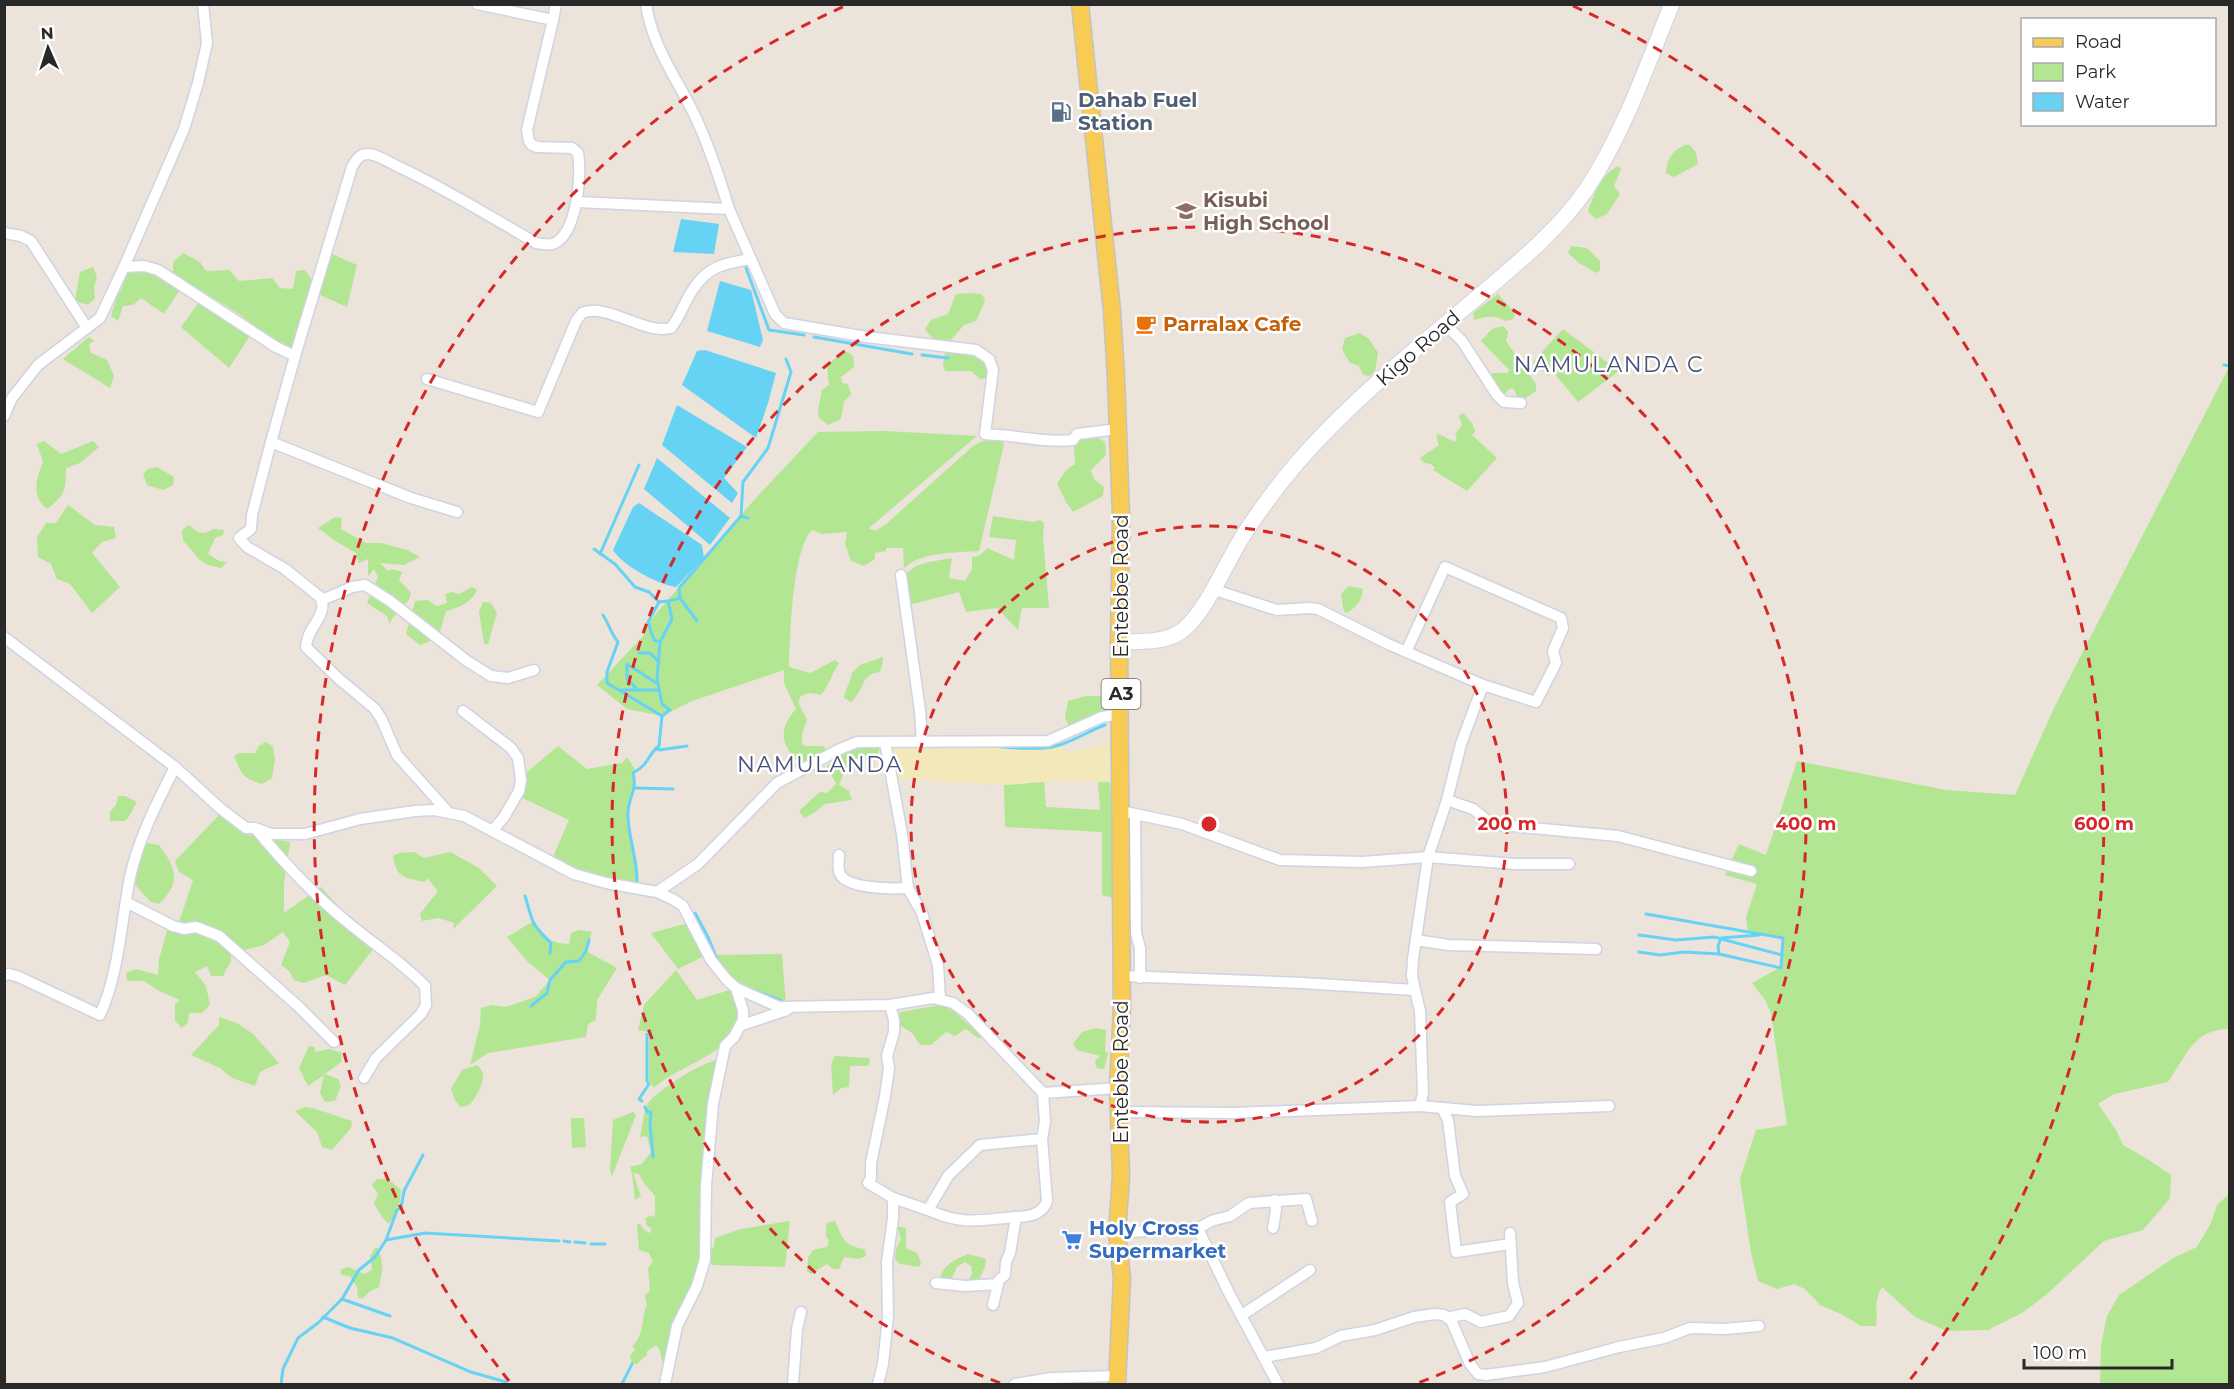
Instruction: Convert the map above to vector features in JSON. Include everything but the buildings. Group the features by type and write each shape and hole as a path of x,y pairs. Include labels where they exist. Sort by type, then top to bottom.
{"main road":[{"name":"Entebbe Road","path":"1080,4 1112,311 1121,515 1119,642 1128,813 1128,933 1122,976 1118,1088 1121,1176 1117,1233 1122,1278 1117,1380"}],"street":[{"path":"4,416 12,398 38,366 100,318 124,267 191,107 207,43 203,4"},
{"path":"477,4 553,20"},
{"path":"448,812 397,755 375,708 338,678 306,647 307,635 323,610 322,600 285,569 249,548 239,538 251,530 252,515 295,356 352,167 357,159 362,155 370,154 379,157 536,243 544,245 555,243 564,235 577,202 579,157 576,150 537,147 532,145 528,137 556,4"},
{"path":"646,4 658,48 709,146 729,209 775,314 784,323 867,337 976,350 989,359 993,370 985,435 1008,436 1031,441 1061,441 1073,440 1077,434 1118,429"},
{"name":"Kigo Road","path":"1119,642 1159,640 1179,633 1203,605 1242,537 1296,464 1370,390 1535,247 1571,209 1586,189 1624,120 1672,4"},
{"path":"577,202 729,209"},
{"path":"4,233 21,236 31,241 87,328"},
{"path":"427,379 538,412 576,321 582,313 592,311 614,315 655,329 671,328 692,291 710,272 722,264 751,259"},
{"path":"124,267 144,266 158,270 276,347 295,356"},
{"path":"1445,324 1462,341 1497,395 1504,402 1521,403"},
{"path":"271,442 411,498 457,512"},
{"path":"1212,589 1276,610 1318,609 1406,652 1483,685 1536,702 1556,663 1553,651 1563,628 1561,618 1445,567 1406,652"},
{"path":"901,575 920,711 922,742"},
{"path":"322,600 352,587 365,585 390,601 467,661 491,676 508,678 534,670"},
{"path":"4,637 175,767 246,828 255,828 271,834 305,834 360,819 415,811 448,812 477,821 574,874 606,883 657,892 683,906 711,960 727,980 736,988 779,1007 890,1005 940,999 960,1007 1012,1058 1043,1093 1045,1122 1042,1139 1048,1195 1043,1210 1031,1215 970,1222 944,1217 893,1198 868,1183 872,1178 871,1163 885,1096 887,1056 894,1032 890,1005"},
{"path":"1420,1106 1423,1093 1420,1023 1412,976 1428,857 1447,800 1461,744 1483,685"},
{"path":"463,711 512,748 518,758 521,780 519,791 504,817 492,831"},
{"path":"657,892 698,864 777,783 857,742 1048,741 1102,717 1121,714"},
{"path":"885,742 902,834 908,888 922,913 937,960 940,999"},
{"path":"4,975 19,977 99,1015 111,983 131,875 145,827 175,767"},
{"path":"1447,800 1473,809 1488,821 1501,825 1618,836 1751,871"},
{"path":"1128,813 1194,828 1280,860 1362,862 1428,857 1515,864 1569,864"},
{"path":"255,828 320,899 346,922 409,969 425,986 426,1005 422,1014 376,1058 364,1078"},
{"path":"839,855 841,877 848,881 881,888 908,888"},
{"path":"126,902 173,926 184,929 196,927 219,936 298,1006 334,1042"},
{"path":"1128,933 1140,948 1140,978"},
{"path":"1416,940 1448,945 1596,949"},
{"path":"1122,976 1415,990"},
{"path":"665,1384 677,1326 697,1286 703,1268 706,1186 713,1104 725,1046 742,1025 742,1010 736,988"},
{"path":"742,1025 793,1008"},
{"path":"1043,1093 1118,1088"},
{"path":"1119,1112 1234,1113 1420,1106 1477,1111 1609,1106"},
{"path":"1442,1108 1448,1120 1455,1176 1463,1194 1450,1202 1456,1252 1510,1238 1513,1283 1518,1303 1509,1316 1481,1322 1465,1314 1447,1318"},
{"path":"928,1210 948,1176 980,1145 1042,1139"},
{"path":"878,1384 883,1364 887,1325 887,1262 893,1218 893,1198"},
{"path":"1196,1230 1211,1221 1230,1216 1249,1203 1275,1200 1306,1199 1312,1221"},
{"path":"1273,1228 1275,1200"},
{"path":"993,1305 998,1284 1005,1275 1016,1217"},
{"path":"1117,1233 1190,1228 1200,1233 1278,1384"},
{"path":"1242,1315 1310,1270"},
{"path":"936,1283 965,1286 998,1284"},
{"path":"793,1384 797,1329 801,1312"},
{"path":"1264,1357 1316,1348 1335,1338 1376,1330 1414,1317 1435,1314 1451,1320 1474,1371 1486,1375 1545,1367 1618,1347 1664,1338 1690,1328 1724,1329 1760,1326"},
{"path":"1015,1384 1051,1377 1117,1380"}],"green space":[{"path":"1685,145 1690,145 1696,153 1698,164 1674,177 1666,173 1671,156"},
{"path":"1618,166 1621,169 1614,186 1620,194 1607,214 1596,219 1588,212 1593,198 1607,174"},
{"path":"1571,246 1587,248 1600,261 1600,270 1596,273 1579,263 1568,253"},
{"path":"183,253 200,262 206,271 229,270 239,281 272,278 280,288 293,289 296,271 305,270 312,280 294,343 289,349 239,314 173,273 173,262"},
{"path":"330,253 357,265 347,307 318,294"},
{"path":"93,267 97,277 94,287 95,298 88,305 75,301 80,272"},
{"path":"136,268 152,271 181,288 164,314 141,298 133,305 123,306 118,321 111,316 117,296 123,287 121,284 128,272"},
{"path":"956,294 982,294 985,301 976,321 964,325 951,340 933,339 925,329 931,320 948,314"},
{"path":"1498,294 1515,313 1513,319 1506,321 1490,317 1474,320 1473,313"},
{"path":"200,301 251,334 229,368 181,327"},
{"path":"1503,326 1508,332 1506,341 1536,384 1536,391 1524,399 1518,398 1513,388 1508,390 1503,397 1487,378 1493,373 1508,373 1509,370 1481,341 1492,329"},
{"path":"1563,329 1619,371 1578,402 1553,372 1548,376 1533,362"},
{"path":"1360,333 1369,339 1378,353 1375,371 1370,376 1363,375 1359,366 1349,362 1342,349 1345,338"},
{"path":"89,337 94,341 89,344 91,353 107,360 114,376 110,388 63,359"},
{"path":"847,352 853,356 854,367 841,377 842,383 848,384 851,394 844,402 841,419 828,425 819,418 818,410 822,390 829,385 827,367 838,355"},
{"path":"945,352 968,354 980,358 985,363 987,378 980,379 971,371 945,371 943,364"},
{"path":"2229,367 2229,1029 2217,1030 2199,1039 2168,1082 2114,1094 2098,1104 2116,1130 2123,1145 2171,1175 2170,1198 2143,1230 2104,1241 2046,1295 2022,1313 1988,1330 1947,1331 1915,1317 1882,1287 1877,1302 1876,1326 1861,1326 1820,1305 1805,1289 1794,1284 1777,1289 1758,1281 1751,1253 1740,1179 1756,1130 1787,1125 1771,1013 1765,1000 1752,983 1781,967 1783,938 1748,932 1746,917 1757,884 1725,875 1739,844 1766,855 1797,761 1946,790 2015,795 2054,708"},
{"path":"1463,413 1472,423 1475,431 1472,435 1497,458 1467,491 1433,470 1435,468 1431,464 1424,463 1420,458 1439,445 1436,436 1439,434 1455,442 1457,437 1455,434 1462,425 1459,416"},
{"path":"885,431 977,436 869,528 875,531 885,525 973,446 990,440 1002,441 1004,444 979,551 920,558 904,568 903,548 886,548 886,551 875,553 875,559 864,566 851,561 845,544 847,532 822,534 812,530 805,540 793,595 789,667 810,673 835,660 839,663 821,695 810,693 801,696 798,702 807,720 802,734 802,744 824,746 827,753 804,768 787,747 784,740 785,726 796,709 784,683 784,670 692,701 662,716 627,709 597,685 646,633 642,630 754,500 818,432"},
{"path":"1098,438 1105,442 1106,455 1091,470 1094,479 1104,487 1103,496 1073,512 1057,484 1066,470 1075,464 1074,447 1077,440"},
{"path":"44,441 61,454 93,441 99,447 80,463 66,468 63,492 58,500 47,509 39,498 36,487 43,462 37,444"},
{"path":"157,467 174,477 173,485 163,490 147,485 143,474 148,469"},
{"path":"68,505 95,525 114,527 116,538 102,542 92,553 120,587 92,613 70,584 57,579 51,564 38,557 37,537 46,523 56,523"},
{"path":"993,516 1033,522 1040,520 1044,523 1043,537 1049,608 1022,608 1018,630 997,608 966,612 959,592 909,605 907,573 916,566 952,558 949,578 965,581 972,569 972,557 981,554 987,548 1014,560 1016,540 989,537"},
{"path":"335,517 342,518 341,529 366,543 381,543 407,550 420,557 404,565 380,563 388,571 391,569 402,572 399,580 411,593 410,598 390,624 387,616 367,603 378,577 374,569 368,576 368,559 359,563 356,553 318,528"},
{"path":"189,525 200,533 213,529 224,530 223,535 215,538 208,554 219,561 227,562 221,568 206,564 183,541 182,530"},
{"path":"1349,586 1363,589 1358,603 1347,613 1344,612 1341,594"},
{"path":"472,587 477,590 468,602 446,611 438,638 420,645 406,634 415,601 427,600 437,606 447,603 445,594 451,592 459,594"},
{"path":"483,602 491,603 497,613 488,644 484,644 479,612"},
{"path":"883,657 880,672 866,679 851,702 844,698 852,673 860,665"},
{"path":"1086,696 1104,696 1105,710 1102,720 1071,730 1065,718 1068,701"},
{"path":"265,742 273,746 275,760 272,778 262,784 243,774 234,756 239,753 255,753"},
{"path":"872,742 880,749 877,754 852,761 838,784 849,791 852,800 825,804 804,818 799,811 820,792 827,793 836,784 827,766 843,754"},
{"path":"558,746 587,769 622,763 627,757 636,771 633,773 634,789 627,813 637,887 576,871 553,857 569,820 514,794 527,772"},
{"path":"1044,782 1046,807 1100,810 1098,782 1110,782 1114,852 1112,898 1102,895 1102,832 1005,827 1004,785"},
{"path":"118,796 125,796 137,802 124,821 110,821 110,812 116,805"},
{"path":"220,814 250,835 290,842 284,883 284,913 321,887 337,905 332,907 377,944 345,985 326,975 304,983 294,980 289,971 281,965 290,942 283,932 264,945 245,950 230,942 231,961 223,976 211,976 207,966 195,972 206,986 210,1005 202,1013 189,1013 188,1022 182,1028 175,1021 175,1004 180,1000 159,991 144,981 127,981 126,973 136,969 158,975 159,959 169,924 178,925 193,880 179,872 175,861"},
{"path":"147,843 159,845 173,868 174,882 159,904 151,902 135,885 140,859"},
{"path":"414,852 424,858 450,852 479,868 497,886 453,929 454,923 439,918 422,921 420,914 438,891 427,878 425,882 399,873 393,856 399,853"},
{"path":"532,922 548,939 562,943 569,944 571,933 579,930 592,932 586,951 617,968 597,1000 596,1020 588,1024 586,1037 488,1053 470,1065 480,1025 481,1008 491,1005 506,1007 535,997 550,980 528,962 507,937"},
{"path":"688,923 706,955 678,969 651,933"},
{"path":"782,954 786,1004 737,981 721,966 715,955"},
{"path":"676,970 697,1000 730,990 738,1009 737,1025 729,1039 716,1050 654,1088 649,1081 649,1032 638,1030 644,1005"},
{"path":"941,1005 979,1030 982,1038 978,1038 966,1029 955,1036 946,1032 931,1045 920,1045 912,1033 899,1025 897,1020 900,1012"},
{"path":"219,1017 237,1023 253,1034 279,1063 260,1072 255,1086 232,1078 220,1068 191,1055 219,1025"},
{"path":"1096,1028 1106,1030 1105,1051 1108,1054 1104,1069 1097,1068 1095,1061 1100,1056 1077,1050 1073,1044 1082,1032"},
{"path":"309,1046 315,1047 315,1052 329,1049 342,1053 341,1062 325,1074 338,1079 341,1086 335,1101 325,1102 320,1093 324,1075 308,1086 299,1068"},
{"path":"835,1056 869,1058 870,1061 868,1066 850,1066 849,1087 841,1088 833,1095 831,1064"},
{"path":"719,1059 712,1109 707,1256 714,1247 715,1238 741,1229 790,1221 785,1267 713,1265 706,1259 683,1312 668,1369 663,1368 660,1350 656,1345 647,1351 647,1355 637,1364 632,1364 630,1355 636,1349 632,1347 641,1331 647,1305 645,1296 650,1290 648,1268 653,1262 649,1253 639,1250 637,1224 651,1233 651,1228 647,1226 645,1218 654,1215 655,1218 655,1196 639,1174 633,1173 641,1196 635,1200 630,1167 642,1164 651,1152 647,1136 640,1137 646,1108 652,1099 670,1084 691,1071"},
{"path":"477,1065 483,1074 483,1080 470,1105 461,1107 455,1100 451,1089 462,1070"},
{"path":"305,1107 352,1121 351,1128 332,1150 322,1147 317,1132 295,1111"},
{"path":"633,1112 636,1115 612,1176 610,1170 613,1120"},
{"path":"571,1118 584,1118 586,1147 572,1148"},
{"path":"377,1179 388,1179 401,1190 399,1207 389,1224 374,1203 378,1194 372,1185"},
{"path":"2229,1194 2229,1384 2100,1384 2101,1345 2107,1316 2119,1295 2175,1257 2197,1247 2211,1223 2217,1205"},
{"path":"835,1221 845,1241 865,1249 866,1256 859,1259 844,1257 839,1269 833,1269 827,1264 811,1274 807,1271 808,1258 813,1250 827,1247 829,1241 826,1236 826,1223"},
{"path":"897,1226 906,1228 906,1248 917,1253 921,1263 919,1267 900,1264 895,1259 896,1249 901,1239"},
{"path":"375,1248 380,1253 382,1263 379,1287 362,1299 358,1297 357,1287 350,1276 341,1275 341,1269 349,1267 364,1274 372,1270 370,1256"},
{"path":"968,1254 986,1259 978,1282 967,1282 972,1274 971,1266 965,1262 957,1267 950,1282 940,1279 947,1266"}],"sand":[{"path":"1110,743 1110,782 1054,781 1004,785 895,779 890,753 891,747 895,745 1046,748 1058,746 1068,752"}],"water":[{"path":"681,219 719,224 714,254 673,252"},
{"path":"720,281 751,290 763,340 760,347 707,331"},
{"path":"705,350 776,373 756,438 682,385 697,351"},
{"path":"677,405 747,447 724,478 738,493 732,503 662,445"},
{"path":"657,458 730,518 710,545 644,489"},
{"path":"639,503 702,545 704,558 676,587 641,573 624,562 613,550 633,507"}],"waterway":[{"path":"746,268 769,330 804,335"},
{"path":"814,337 912,354"},
{"path":"922,355 948,358"},
{"path":"741,516 743,482 768,448 791,372 786,359"},
{"path":"2224,365 2230,366"},
{"path":"600,554 639,465"},
{"path":"669,601 680,598 679,588 741,516 748,518"},
{"path":"594,549 615,564 635,587 649,592 659,602 668,601 672,619 660,642 657,679 662,704 670,710 662,716 659,746 646,763 633,773 634,785 628,809 628,824 637,882"},
{"path":"680,598 697,621"},
{"path":"659,602 648,622 654,640 660,642"},
{"path":"603,615 618,642 607,672 607,683 662,716"},
{"path":"639,653 650,653 658,661"},
{"path":"627,664 658,684"},
{"path":"627,664 627,679 638,690"},
{"path":"621,690 659,690"},
{"path":"994,746 1050,747 1068,742 1105,725"},
{"path":"656,748 659,750 687,746"},
{"path":"636,788 673,789"},
{"path":"525,896 533,922 551,943 550,953"},
{"path":"695,913 717,959"},
{"path":"1639,952 1660,955 1684,952 1719,954 1781,968 1783,938 1646,914"},
{"path":"1639,935 1676,940 1714,937 1782,955"},
{"path":"1719,954 1718,946 1721,938 1759,935"},
{"path":"531,1006 547,993 550,980 566,962 579,961 586,951 589,940"},
{"path":"756,991 782,1001"},
{"path":"642,1101 639,1099 649,1084 647,1081 647,1034"},
{"path":"645,1107 647,1112 651,1112 653,1157"},
{"path":"281,1384 283,1369 298,1338 318,1323 342,1299 359,1270 375,1257 386,1240 397,1210 401,1208 404,1191 423,1155"},
{"path":"386,1240 425,1233 559,1241"},
{"path":"564,1241 570,1242"},
{"path":"575,1242 585,1243"},
{"path":"591,1244 605,1244"},
{"path":"342,1299 390,1316"},
{"path":"323,1317 350,1328 393,1338 471,1372 506,1382"},
{"path":"622,1384 632,1364"}],"place":[{"name":"Dahab Fuel Station","path":"1061,112"},
{"name":"Kisubi High School","path":"1186,211"},
{"name":"Parralax Cafe","path":"1146,324"},
{"name":"Holy Cross Supermarket","path":"1072,1240"}],"district":[{"name":"NAMULANDA C","path":"1609,364"},
{"name":"NAMULANDA","path":"820,764"}]}
